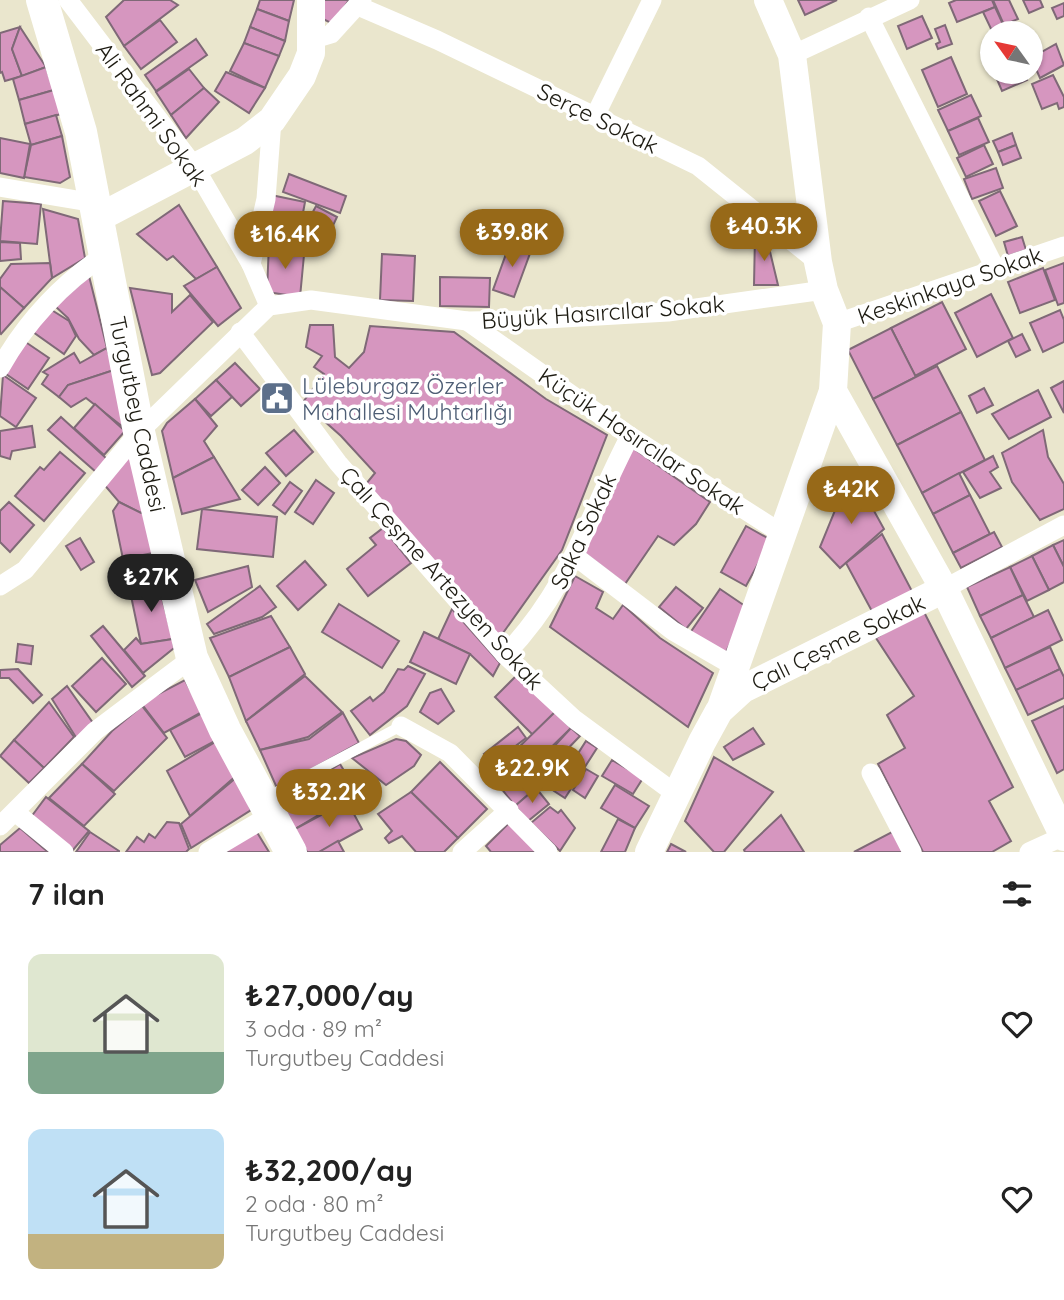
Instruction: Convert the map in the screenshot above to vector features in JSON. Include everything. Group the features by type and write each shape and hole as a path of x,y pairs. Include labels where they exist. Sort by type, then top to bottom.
{"main road":[{"name":"Turgutbey Caddesi","path":"42,0 81,132 139,432 192,658 225,730 291,852"},
{"path":"97,211 245,141 272,120 302,76 311,53 311,0"},
{"path":"719,711 737,668 833,391 837,323 824,290 818,262 792,55 768,0"},
{"path":"833,391 944,589 1064,836"},
{"name":"Çalı Çeşme Sokak","path":"649,852 719,711 743,689 944,589"}],"street":[{"name":"Ali Rahmi Sokak","path":"68,0 194,166 251,264 269,306"},
{"path":"595,116 652,0"},
{"path":"792,55 910,0"},
{"path":"311,40 331,34 360,3"},
{"name":"Serçe Sokak","path":"360,3 698,166 818,262"},
{"path":"869,17 996,270"},
{"path":"251,264 266,199 272,120"},
{"path":"0,187 97,211"},
{"name":"Keskinkaya Sokak","path":"837,323 1064,246"},
{"path":"0,368 25,328 48,300 77,273 106,254"},
{"name":"Büyük Hasırcılar Sokak","path":"269,306 311,300 467,321 668,312 824,290"},
{"path":"0,586 25,570 48,546 139,432 269,306"},
{"name":"Küçük Hasırcılar Sokak","path":"467,321 630,436 784,535"},
{"name":"Çalı Çeşme Artezyen Sokak","path":"240,332 338,464 505,655 574,719 676,794"},
{"name":"Saka Sokak","path":"505,655 533,626 576,557 609,475 630,436"},
{"name":"Çalı Çeşme Sokak","path":"944,589 1064,525"},
{"path":"576,557 673,631 737,668"},
{"path":"0,825 95,732 192,658"},
{"path":"401,726 450,753 548,852"},
{"path":"871,773 912,852"},
{"path":"208,852 268,806"},
{"path":"462,852 509,810"},
{"path":"15,812 64,852"},
{"path":"1029,852 1064,836"}],"lane":[{"path":"268,806 401,726"}],"building":[{"path":"124,0 170,0 178,5 124,46 106,17"},
{"path":"260,0 294,0 289,21 257,9"},
{"path":"317,0 349,0 333,24 315,15"},
{"path":"798,0 837,0 805,15"},
{"path":"956,0 992,0 995,7 957,22 949,3"},
{"path":"993,0 1009,0 1018,19 1002,21"},
{"path":"1023,0 1040,0 1043,7 1029,13"},
{"path":"1064,3 1064,16 1057,19 1052,8"},
{"path":"995,7 1001,21 987,21 983,12"},
{"path":"257,9 289,21 285,41 250,27"},
{"path":"922,16 932,38 907,49 898,26"},
{"path":"160,20 177,42 141,69 124,46"},
{"path":"945,25 952,44 938,49 936,44 940,42 935,29"},
{"path":"20,27 12,49 22,76 5,81 2,72 0,73 0,33"},
{"path":"20,27 46,67 22,76 12,49"},
{"path":"250,27 285,41 279,56 244,43"},
{"path":"196,39 207,55 156,91 145,75"},
{"path":"244,43 279,56 265,88 230,71"},
{"path":"1056,44 1064,65 1043,76 1043,51"},
{"path":"951,57 967,94 938,107 922,70"},
{"path":"46,67 54,90 19,100 13,79"},
{"path":"189,69 204,88 171,115 156,92"},
{"path":"226,72 265,88 249,113 215,91"},
{"path":"1053,75 1064,97 1064,107 1059,109 1057,103 1042,109 1032,84 1043,84 1043,79"},
{"path":"999,84 1018,84 1002,91"},
{"path":"204,88 219,102 186,138 171,115"},
{"path":"54,90 61,114 25,124 19,100"},
{"path":"971,95 981,116 948,131 938,110"},
{"path":"56,115 62,136 31,145 25,124"},
{"path":"978,118 989,142 959,155 948,131"},
{"path":"1012,133 1016,145 998,152 993,141"},
{"path":"62,136 70,177 60,183 24,177 31,145"},
{"path":"0,138 30,144 24,178 0,173"},
{"path":"984,145 993,164 966,177 957,158"},
{"path":"1016,145 1021,158 1003,165 998,152"},
{"path":"996,168 1003,188 972,199 964,179"},
{"path":"289,174 346,196 340,213 283,192"},
{"path":"1000,191 1017,226 996,236 979,201"},
{"path":"271,195 305,202 300,229 265,222"},
{"path":"3,201 41,204 37,244 0,241"},
{"path":"179,205 217,267 196,279 173,256 167,260 137,234"},
{"path":"316,206 337,217 330,232 308,221"},
{"path":"43,209 78,219 85,258 52,278"},
{"path":"755,235 766,235 778,285 754,285"},
{"path":"1022,237 1026,250 1008,256 1004,242"},
{"path":"511,240 532,248 514,297 493,290"},
{"path":"0,242 20,243 21,259 0,261"},
{"path":"269,243 304,255 300,297 267,292"},
{"path":"382,254 415,256 413,301 380,300"},
{"path":"50,263 52,278 24,308 0,287 0,279 11,264"},
{"path":"1064,263 1064,303 1058,305 1045,270"},
{"path":"217,267 241,308 218,326 184,286"},
{"path":"1043,268 1055,300 1020,313 1008,282"},
{"path":"89,276 107,348 94,355 79,339 68,318 55,306"},
{"path":"440,277 490,278 489,307 440,306"},
{"path":"0,287 24,308 1,334 0,333"},
{"path":"130,288 172,294 172,312 190,295 213,322 160,373 152,375"},
{"path":"991,294 1013,338 977,357 955,313"},
{"path":"942,302 966,349 915,376 891,328"},
{"path":"50,309 69,321 76,336 64,354 33,332"},
{"path":"1060,310 1064,320 1064,342 1043,352 1030,323"},
{"path":"310,325 333,325 335,357 349,368 364,352 370,326 454,332 546,399 607,435 562,550 498,640 366,484 375,473 341,436 303,402 324,374 314,367 322,356 306,347"},
{"path":"891,328 916,377 873,399 848,350"},
{"path":"1022,334 1030,350 1016,357 1008,341"},
{"path":"24,341 49,358 28,389 3,372"},
{"path":"107,348 114,370 68,385 59,397 42,384 48,375 43,372 74,353 80,363"},
{"path":"235,363 260,389 241,406 216,380"},
{"path":"937,366 961,412 897,445 873,399"},
{"path":"114,370 123,427 86,398 71,407 59,397 68,385"},
{"path":"3,375 36,398 16,427 0,416"},
{"path":"216,380 232,397 211,416 195,399"},
{"path":"1064,381 1064,413 1051,388"},
{"path":"984,388 993,405 977,413 969,396"},
{"path":"1038,390 1051,417 1009,439 992,414"},
{"path":"195,399 217,426 204,441 214,457 173,478 162,431 167,423"},
{"path":"95,404 125,431 104,455 74,428"},
{"path":"961,412 985,460 922,493 897,445"},
{"path":"61,417 107,459 96,472 48,430"},
{"path":"32,426 35,447 12,451 10,459 0,456 0,431"},
{"path":"294,430 313,452 286,476 266,453"},
{"path":"1043,430 1048,457 1064,484 1064,509 1040,520 1012,482 1002,453"},
{"path":"630,446 710,502 696,524 674,545 658,536 625,584 583,552"},
{"path":"130,451 145,512 141,513 119,502 102,482"},
{"path":"60,452 85,473 44,521 15,496 40,467 44,470"},
{"path":"993,456 998,467 990,472 1001,488 980,498 963,472"},
{"path":"214,457 240,499 182,514 173,478"},
{"path":"265,467 280,483 258,505 242,490"},
{"path":"959,473 970,495 933,514 922,493"},
{"path":"316,480 334,493 313,524 295,512"},
{"path":"290,482 302,491 285,514 273,505"},
{"path":"858,482 884,529 840,568 820,547 845,486"},
{"path":"970,495 990,534 953,553 933,514"},
{"path":"9,502 34,525 10,552 0,542 0,511"},
{"path":"119,502 141,513 145,512 153,553 123,559 113,511"},
{"path":"202,509 277,517 273,557 197,549"},
{"path":"746,526 771,540 746,586 721,572"},
{"path":"383,528 411,563 368,596 347,569 376,545 370,538"},
{"path":"994,532 1002,547 961,568 953,553"},
{"path":"882,534 914,595 874,615 846,563"},
{"path":"80,538 94,562 81,570 66,546"},
{"path":"1064,540 1064,567 1053,545"},
{"path":"1053,545 1064,567 1064,582 1049,590 1032,556"},
{"path":"1032,556 1049,590 1027,601 1010,567"},
{"path":"305,561 326,585 298,610 277,586"},
{"path":"248,566 252,587 208,612 195,580"},
{"path":"1010,567 1023,595 980,616 967,587"},
{"path":"575,576 603,592 596,608 613,619 623,605 660,638 713,673 688,727 550,627"},
{"path":"157,579 173,639 141,644 130,591"},
{"path":"260,586 276,607 262,617 214,634 207,624"},
{"path":"676,587 703,608 686,629 659,607"},
{"path":"720,589 748,608 724,656 690,633"},
{"path":"1023,595 1034,617 991,638 980,616"},
{"path":"339,604 399,641 382,668 322,632"},
{"path":"452,609 500,663 493,676 470,654 438,639"},
{"path":"923,610 1013,787 989,801 1011,841 992,852 923,852 878,764 905,748 887,715 914,696 876,638"},
{"path":"1048,610 1062,640 1005,668 991,638"},
{"path":"271,616 290,647 229,677 210,638"},
{"path":"103,626 145,676 132,687 91,636"},
{"path":"424,632 470,654 456,684 410,662"},
{"path":"136,638 141,644 173,639 174,648 143,673 124,650"},
{"path":"18,644 33,646 31,664 16,662"},
{"path":"290,647 305,674 246,721 229,677"},
{"path":"1050,647 1060,669 1016,690 1005,668"},
{"path":"102,658 126,684 96,712 72,686"},
{"path":"408,666 425,674 407,706 370,735 351,711 370,697 373,701 384,692 398,669 404,670"},
{"path":"18,669 42,695 33,703 9,678 0,678 0,670"},
{"path":"1060,669 1064,677 1064,698 1028,715 1016,690"},
{"path":"518,674 555,712 533,735 495,697"},
{"path":"305,676 342,712 308,737 260,750 246,721"},
{"path":"185,680 202,712 164,733 141,703"},
{"path":"67,686 93,723 77,739 52,699"},
{"path":"441,689 454,711 438,724 420,712 430,693"},
{"path":"49,702 74,737 44,768 14,740"},
{"path":"142,706 167,738 114,791 82,764 112,731"},
{"path":"1064,706 1064,769 1057,773 1032,721"},
{"path":"555,712 571,728 535,763 520,746"},
{"path":"202,713 217,740 185,757 170,730"},
{"path":"343,713 359,743 277,788 260,750 309,739"},
{"path":"518,727 526,738 492,764 484,754"},
{"path":"571,728 580,736 556,761 548,753"},
{"path":"753,728 764,744 733,760 724,747"},
{"path":"396,739 406,741 421,755 414,766 386,785 352,758"},
{"path":"14,740 44,768 29,783 0,756"},
{"path":"217,741 237,775 190,816 167,771"},
{"path":"586,741 597,748 565,798 554,791"},
{"path":"714,757 773,792 724,852 714,852 685,821"},
{"path":"612,760 643,778 633,794 602,776"},
{"path":"440,762 487,809 458,838 411,792"},
{"path":"82,764 115,794 84,826 49,798"},
{"path":"340,764 357,792 295,829 278,802"},
{"path":"586,769 598,776 585,798 573,790"},
{"path":"522,770 536,788 515,806 501,788"},
{"path":"237,777 251,810 191,848 181,824"},
{"path":"615,785 649,806 635,828 601,808"},
{"path":"536,788 549,804 528,821 515,806"},
{"path":"411,792 458,838 444,852 416,852 402,836 389,843 385,838 392,831 378,814"},
{"path":"46,797 89,831 73,850 31,817"},
{"path":"347,801 362,829 320,852 307,852 295,829"},
{"path":"550,807 558,813 561,810 575,828 560,851 531,823"},
{"path":"781,815 804,852 745,852 744,850"},
{"path":"618,819 635,828 625,852 601,852"},
{"path":"512,820 542,852 491,852 486,846"},
{"path":"167,822 179,823 189,849 186,852 126,852 137,837 144,842 149,834 155,838"},
{"path":"20,828 48,852 0,852 0,845"},
{"path":"255,829 269,852 216,852"},
{"path":"90,832 119,851 119,852 76,852"},
{"path":"892,832 904,852 854,852"},
{"path":"338,841 344,852 319,852"},
{"path":"671,844 686,852 667,852"}],"place":[{"name":"Lüleburgaz Özerler Mahallesi Muhtarlığı","path":"277,398"}]}
